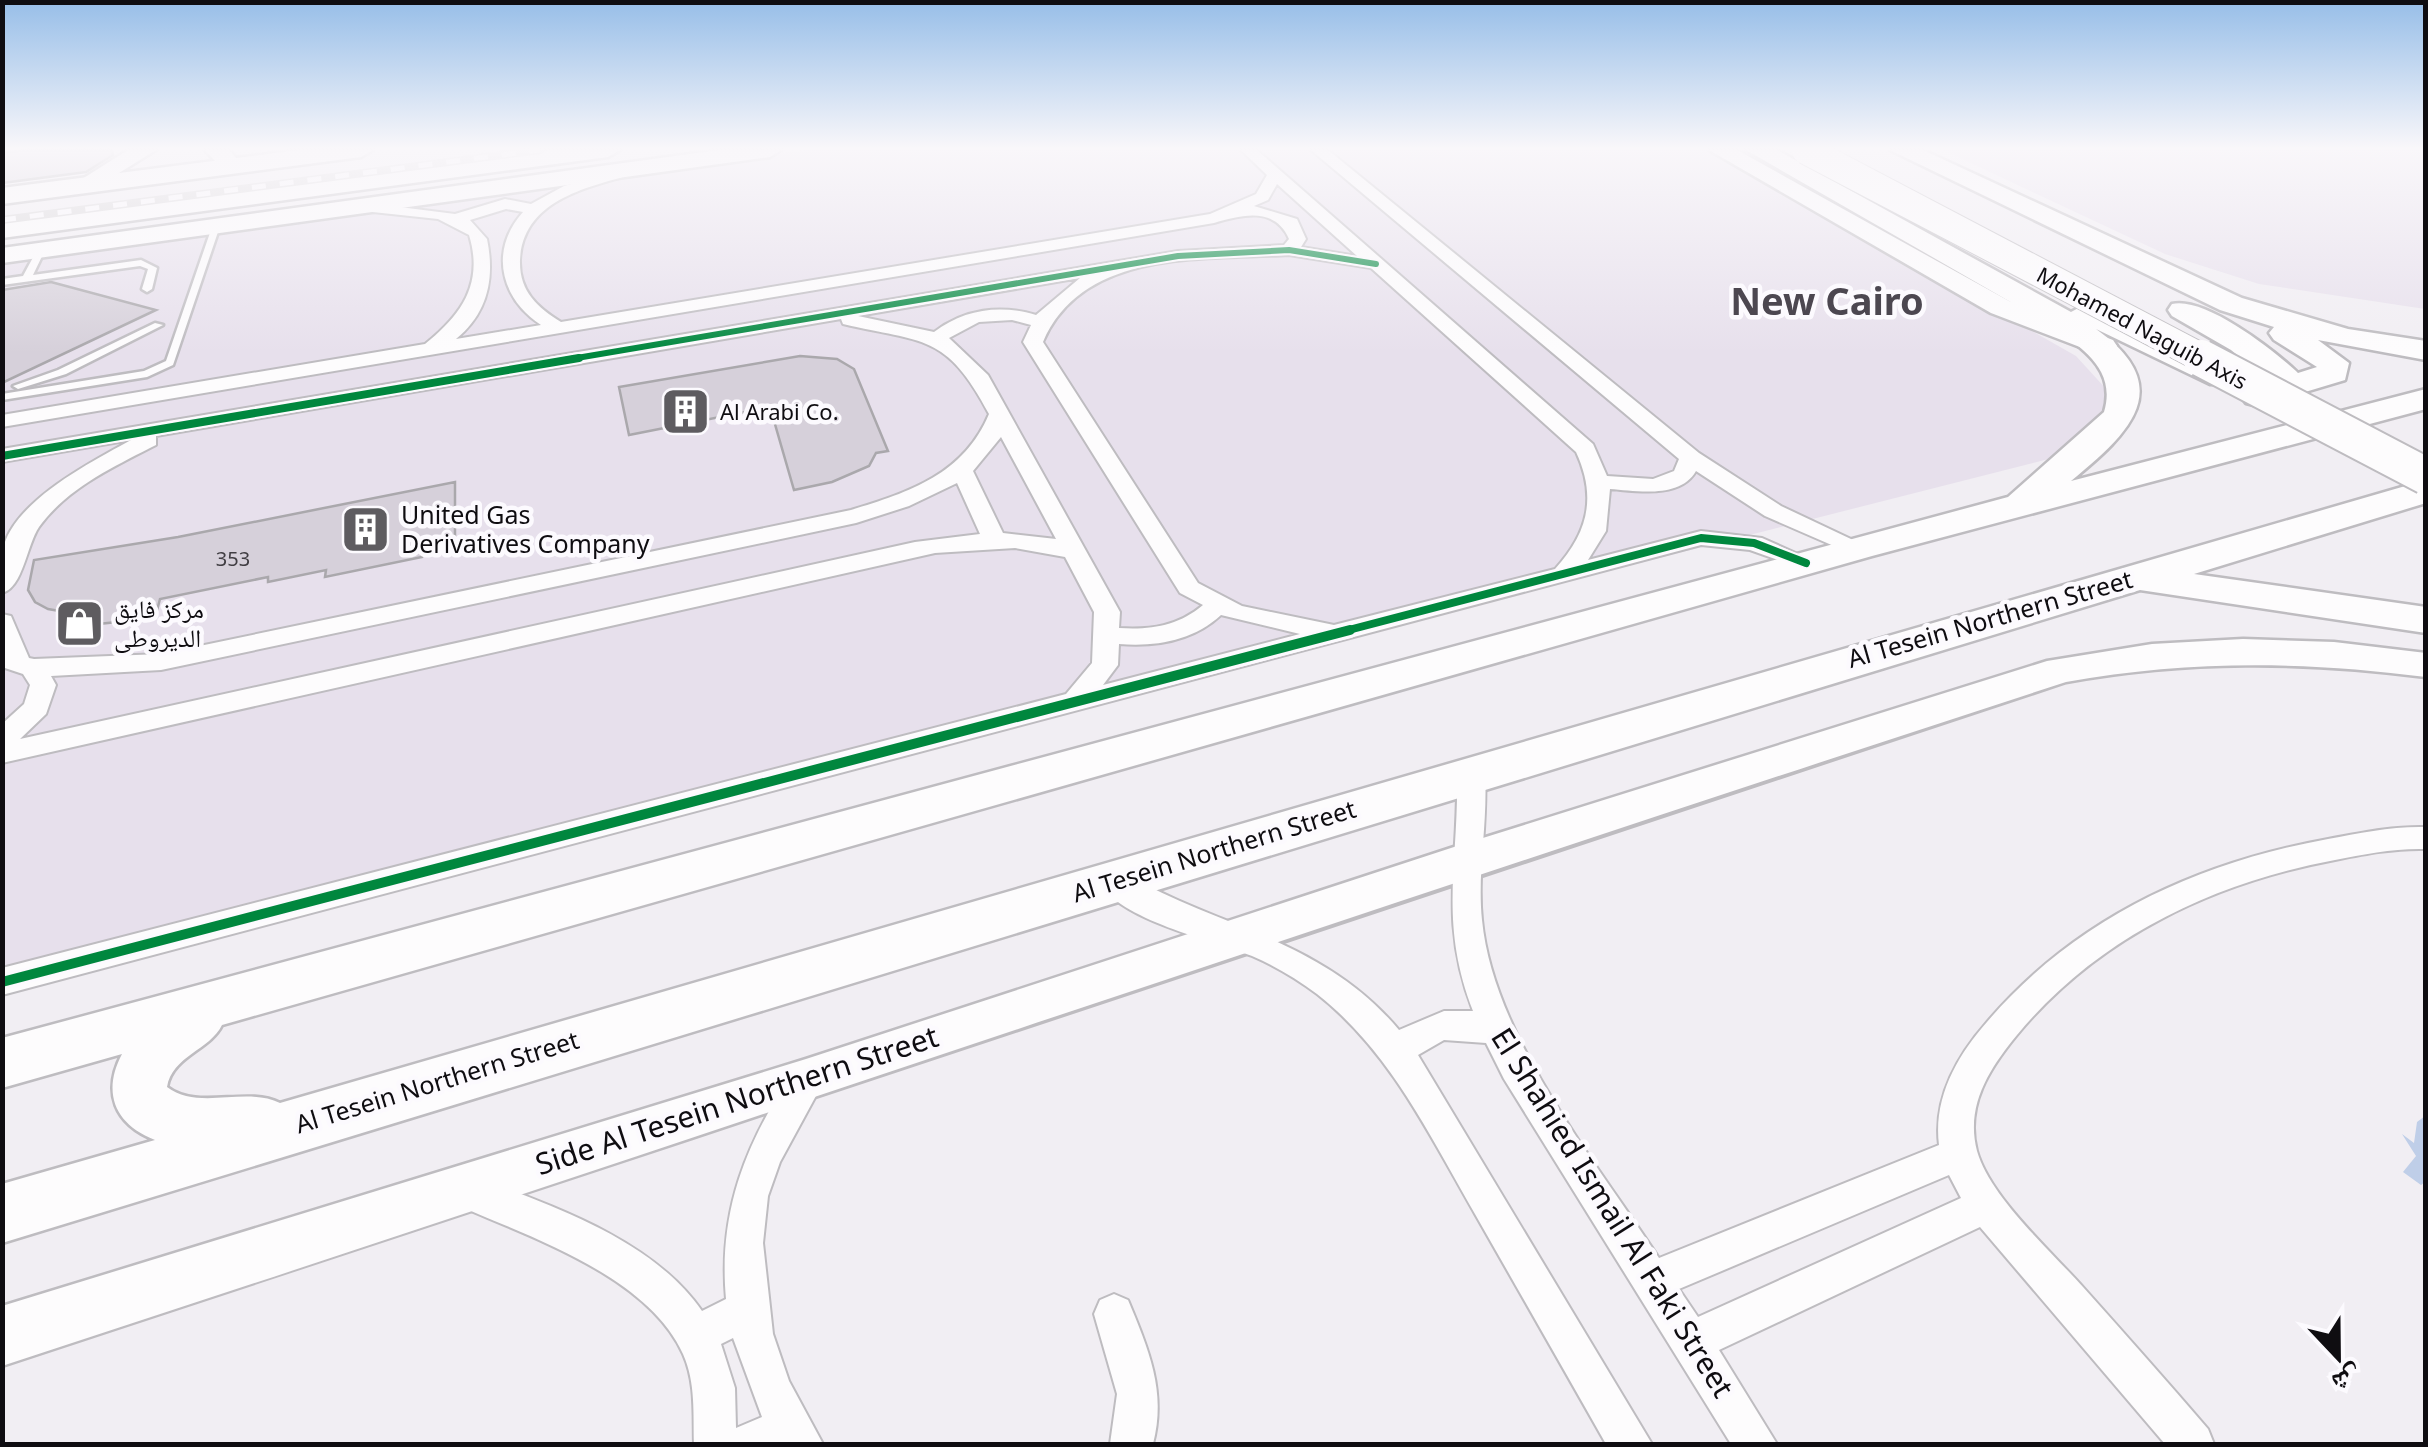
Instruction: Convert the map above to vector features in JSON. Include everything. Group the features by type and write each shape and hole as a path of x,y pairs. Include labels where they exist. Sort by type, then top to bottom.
{"main road":[{"path":"2,230 97,218"},
{"path":"2,256 280,218"},
{"path":"1841,218 2000,306 2103,346 2128,384 2128,402 2115,422 2017,507"},
{"path":"1877,218 2103,346 2176,382 2226,397 2251,398 2334,373 2333,364 2322,353 2230,304 2046,218"},
{"path":"1902,218 2172,357 2253,387"},
{"name":"Mohamed Naguib Axis","path":"1933,218 2426,476"},
{"name":"Mohamed Naguib Axis","path":"1971,218 2426,448"},
{"path":"2004,218 2213,325 2285,378"},
{"path":"2230,304 2344,338 2426,351"},
{"path":"2,1063 1858,548 2426,399"},
{"name":"Al Tesein Northern Street","path":"2,1214 2426,490"},
{"path":"2130,578 2289,597 2426,620"},
{"name":"Side Al Tesein Northern Street","path":"2,1336 806,1080 1470,859 2062,670 2150,655 2246,650 2426,665"},
{"path":"258,992 182,1025 153,1048 140,1074 141,1096 154,1113 179,1120 315,1119"}],"street":[{"path":"444,218 461,218"},
{"path":"526,218 510,241 512,286 531,312 560,329"},
{"path":"2,421 1210,218"},
{"path":"1277,218 1291,224 1298,240 1289,250"},
{"path":"1324,218 1573,434 1600,482 1597,529 1564,574"},
{"path":"1400,218 1691,458 1773,511 1858,548"},
{"path":"426,351 457,329 481,296 480,237 456,219"},
{"path":"2,456 1104,267 1232,250 1289,250 1376,264"},
{"path":"1104,267 1039,322 1033,342 1180,578 1217,606 1334,633"},
{"path":"936,338 954,324 982,315 1014,314 1039,322"},
{"path":"813,319 857,320 936,338 978,374 1108,612 1110,635 1105,665 1076,700"},
{"path":"18,662 118,667 176,659 856,516 904,501 962,470 992,440 999,414"},
{"path":"2,586 20,538 56,498 108,462 170,428"},
{"path":"1600,482 1656,486 1683,475 1691,458"},
{"path":"962,470 994,540"},
{"path":"2,982 1701,538 1754,542 1806,563"},
{"path":"2,753 916,548 994,540 1046,542 1073,552"},
{"path":"1110,635 1146,637 1181,630 1217,606"},
{"path":"2,622 18,662 43,685 36,708 2,740"},
{"name":"El Shahied Ismail Al Faki Street","path":"1471,774 1470,859 1464,895 1467,927 1472,960 1497,1031 1755,1444"},
{"path":"2193,1444 1988,1204 1959,1154 1954,1114 1962,1082 2003,1026 2049,978 2100,939 2166,900 2239,872 2319,851 2426,838"},
{"path":"1114,881 1161,910 1240,937 1326,982 1398,1052 1630,1444"},
{"path":"1398,1052 1424,1030 1441,1025 1460,1023 1497,1031"},
{"path":"750,1444 795,1436 760,1356 749,1309 746,1214 781,1120 806,1080"},
{"path":"1650,1280 1959,1154"},
{"path":"462,1190 624,1261 660,1289 698,1334 712,1379 715,1444"},
{"path":"1690,1342 1988,1204"},
{"path":"698,1334 749,1309"},
{"path":"1114,1314 1136,1365 1138,1424 1132,1444"}],"lane":[{"path":"2,397 147,374 170,363 216,226"},
{"path":"26,278 42,250"},
{"path":"2,282 141,263 153,268 147,289"},
{"path":"2,389 46,378 158,325"}],"shaded area":[{"path":"309,218 1833,218 2076,356 2118,402 2084,450 3,979 3,259"},
{"path":"2087,218 2425,218 2425,309 2259,284 2165,254"}],"water":[{"path":"2425,1116 2425,1182 2421,1185 2403,1172 2416,1156 2402,1134 2414,1143 2417,1122"}],"building":[{"path":"51,282 156,310 2,383 2,290"},
{"path":"800,356 837,359 854,369 888,451 876,453 869,466 832,482 794,490 770,407 629,435 619,387"},
{"path":"455,482 455,542 422,549 422,557 325,577 326,570 268,582 268,577 160,599 155,618 98,624 100,618 48,609 35,602 28,590 34,560 178,537"}],"railway":[{"path":"2,220 21,218"}],"cycle path":[{"path":"2,456 1178,256 1289,250 1376,264"},
{"path":"2,982 1701,538 1754,543 1806,563"}],"place":[{"name":"Al Arabi Co.","path":"685,412"},
{"name":"United Gas Derivatives Company","path":"366,529"},
{"name":"مركز فايق الديروطى","path":"79,623"}],"district":[{"name":"New Cairo","path":"1827,302"}]}
